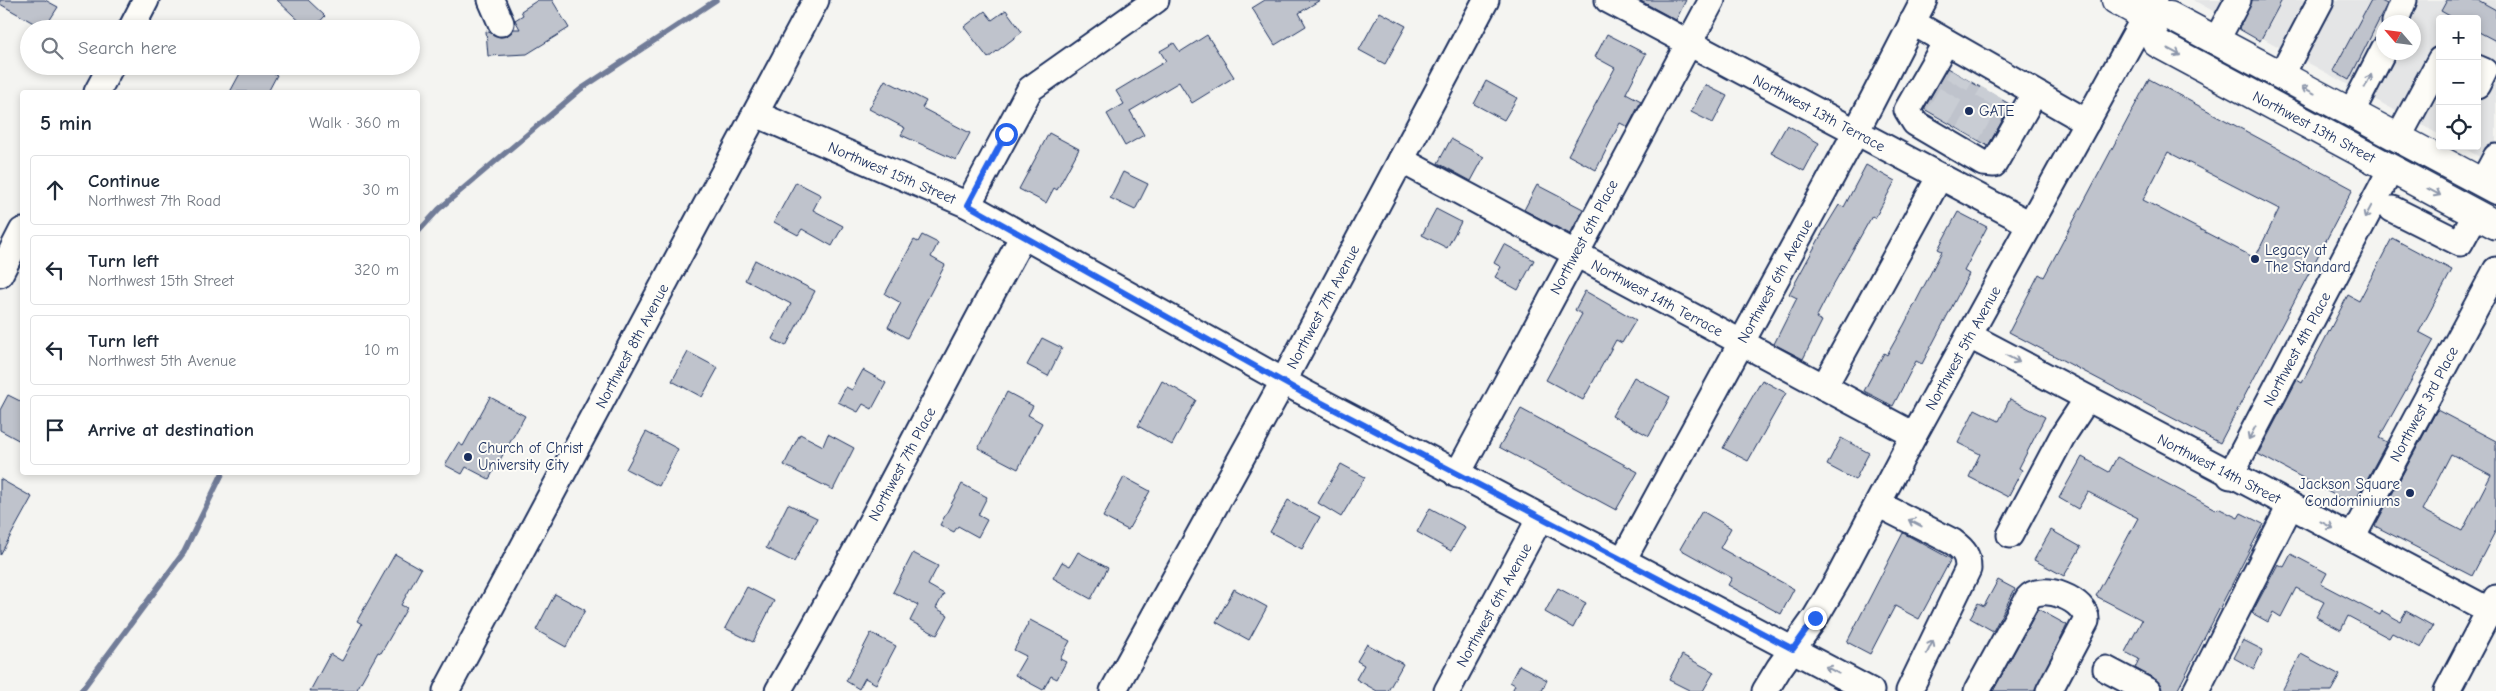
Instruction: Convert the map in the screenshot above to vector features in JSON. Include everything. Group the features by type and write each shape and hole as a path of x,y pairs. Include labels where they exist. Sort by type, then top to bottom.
{"main road":[{"name":"Northwest 13th Street","path":"2116,0 2150,8 2170,16 2398,138 2442,153 2489,187"},
{"name":"Northwest 13th Street","path":"2150,8 2157,43 2486,220"}],"street":[{"path":"136,20 146,0"},
{"path":"491,0 500,23"},
{"name":"Northwest 8th Avenue","path":"446,691 816,0"},
{"path":"968,205 1030,89 1156,0"},
{"name":"Northwest 7th Avenue","path":"1113,691 1283,382 1485,0"},
{"name":"Northwest 13th Terrace","path":"1608,0 2030,224"},
{"name":"Northwest 6th Place","path":"1457,475 1712,0"},
{"name":"Northwest 6th Avenue","path":"1622,560 1856,132 1924,0"},
{"path":"2216,41 2238,0"},
{"path":"2281,76 2321,0"},
{"path":"2398,15 2404,0"},
{"name":"Northwest 5th Avenue","path":"1765,691 1815,618 2150,8"},
{"path":"1912,22 1946,42 1966,66 1997,84 2034,94 2087,122"},
{"path":"1946,42 1907,110 1914,123 1934,124 1964,142 1983,163 1994,164 2034,94"},
{"path":"2351,113 2378,60"},
{"path":"2398,138 2436,67"},
{"path":"97,90 105,75"},
{"name":"Northwest 15th Street","path":"756,114 968,205 1283,382 1870,691"},
{"path":"2489,187 2496,157"},
{"name":"Northwest 14th Terrace","path":"1400,160 1914,436"},
{"name":"Northwest 4th Place","path":"2230,476 2391,169"},
{"path":"1824,387 1940,176"},
{"path":"2392,209 2460,243 2486,220"},
{"path":"0,274 20,235"},
{"name":"Northwest 7th Place","path":"778,691 835,592 910,446 1023,236"},
{"name":"Northwest 3rd Place","path":"2352,538 2496,270"},
{"name":"Northwest 14th Street","path":"1970,336 2230,476 2494,608"},
{"path":"2010,535 2062,437 2087,399"},
{"path":"1878,504 1953,542 1968,557 1968,569 1909,691"},
{"path":"2196,691 2290,506"},
{"name":"Northwest 6th Avenue","path":"1447,691 1540,518"},
{"path":"1977,691 2028,598 2042,591 2052,592 2066,598 2085,610 2087,615 2086,621 2049,691"},
{"path":"2447,691 2494,608"},
{"path":"2106,669 2148,691"}],"shaded area":[{"path":"2193,0 2496,0 2496,166 2467,150 2481,150 2481,15 2436,15 2436,133"}],"building":[{"path":"0,0 45,0 58,7 50,20 28,20 0,4"},
{"path":"277,0 308,0 325,16 321,20 298,20"},
{"path":"538,0 552,0 569,28 527,54 488,56 486,31 500,37 507,36 514,29 520,29 515,20 523,15 521,11"},
{"path":"1265,0 1320,0 1299,13 1306,26 1275,45 1252,8"},
{"path":"1639,0 1686,0 1676,20"},
{"path":"2252,0 2282,0 2260,41 2239,29"},
{"path":"2371,0 2379,0 2387,4 2382,15 2376,15 2376,26 2349,80 2333,71"},
{"path":"2447,0 2478,0 2496,10 2496,41 2481,33 2481,15 2448,15 2441,11"},
{"path":"1006,10 1022,32 988,58 964,27 985,11 992,20"},
{"path":"1380,12 1406,26 1385,64 1359,50"},
{"path":"1607,34 1646,54 1626,93 1641,101 1628,127 1620,123 1596,170 1568,155 1615,68 1595,57"},
{"path":"1207,35 1234,77 1192,103 1179,82 1130,111 1144,135 1125,146 1107,114 1124,104 1116,91 1166,61 1160,51 1174,43 1180,52"},
{"name":"GATE","path":"1947,68 2011,105 1988,146 1924,109"},
{"path":"239,75 277,75 269,90 231,90"},
{"name":"Legacy at The Standard","path":"2149,79 2353,189 2220,443 2009,332 2039,274 2044,277","holes":["2168,152 2279,209 2255,258 2143,200"]},
{"path":"885,80 926,101 922,108 970,133 956,160 901,135 905,128 869,109"},
{"path":"1486,81 1517,98 1504,120 1474,104"},
{"path":"1705,85 1727,96 1713,123 1691,112"},
{"path":"1787,125 1819,143 1804,171 1771,153"},
{"path":"1049,133 1079,149 1057,190 1054,188 1046,203 1019,189"},
{"path":"1451,139 1484,157 1471,181 1438,163"},
{"path":"1866,165 1895,181 1875,218 1872,216 1832,287 1816,318 1822,321 1803,359 1774,344 1797,298 1789,294 1825,228 1839,205 1844,207"},
{"path":"1123,172 1148,184 1135,210 1110,198"},
{"path":"796,182 821,195 813,210 843,226 832,246 802,229 798,235 774,222"},
{"path":"1537,185 1583,209 1570,234 1524,210"},
{"path":"1436,209 1461,222 1447,248 1422,235"},
{"path":"1958,212 1987,227 1964,271 1969,274 1922,364 1916,361 1893,406 1864,391 1884,353 1887,355 1904,325 1942,251 1938,249"},
{"path":"922,235 938,243 931,257 945,265 907,338 888,327 901,303 885,294 914,240 918,242"},
{"path":"2392,238 2452,270 2419,332 2434,340 2379,438 2387,442 2353,505 2258,454 2297,380 2302,383 2348,295 2359,301"},
{"path":"1504,244 1534,260 1518,290 1495,277 1501,267 1494,263"},
{"path":"755,260 815,291 786,346 772,339 791,304 745,280"},
{"path":"1585,291 1636,320 1622,343 1616,340 1583,400 1546,380 1582,314 1575,310"},
{"path":"1042,338 1062,348 1048,376 1027,365"},
{"path":"688,352 718,368 702,397 672,381"},
{"path":"863,370 886,383 872,409 863,404 858,412 838,402 846,387 852,390"},
{"path":"1634,377 1670,397 1649,436 1612,416"},
{"path":"1762,380 1786,393 1748,461 1723,448"},
{"path":"1162,381 1196,400 1172,445 1138,426"},
{"path":"1007,392 1033,406 1028,415 1042,423 1018,469 978,448"},
{"path":"8,395 20,401 20,441 0,430 0,410"},
{"path":"490,397 525,416 489,479 466,467 462,474 445,465 458,443 463,446"},
{"path":"2010,399 2045,417 2019,468 2022,470 2008,497 1969,477 1980,454 1958,443 1975,409 1999,421"},
{"path":"1521,409 1638,472 1616,510 1499,447"},
{"name":"Jackson Square Condominiums","path":"2437,410 2496,441 2496,530 2472,576 2375,526","holes":["2451,454 2491,475 2462,531 2422,510"]},
{"path":"646,432 678,449 659,486 626,469"},
{"path":"800,434 823,446 828,434 854,448 833,490 784,465"},
{"path":"1841,438 1869,453 1855,480 1827,465"},
{"path":"2082,457 2109,472 2117,457 2217,510 2218,508 2238,518 2241,513 2263,524 2177,691 2162,691 2160,684 2155,679 2135,668 2139,659 2125,652 2142,620 2096,596 2138,518 2088,492 2078,509 2059,498"},
{"path":"1341,464 1365,477 1341,517 1318,503"},
{"path":"1124,477 1150,491 1128,530 1103,517"},
{"path":"0,479 32,497 0,555"},
{"path":"962,484 987,497 978,515 987,520 978,537 958,526 954,532 940,525"},
{"path":"1288,500 1320,517 1302,549 1270,532"},
{"path":"788,504 817,518 794,562 766,548"},
{"path":"1430,508 1465,527 1451,551 1417,532"},
{"path":"1702,511 1731,528 1720,548 1794,589 1781,614 1728,585 1732,578 1680,549"},
{"path":"2051,530 2081,547 2064,576 2034,560"},
{"path":"1903,533 1951,559 1919,619 1895,606 1870,654 1847,642"},
{"path":"1078,552 1108,568 1091,599 1053,578 1062,562 1070,566"},
{"path":"913,553 938,566 928,585 944,594 936,608 948,615 937,635 910,621 918,605 893,592"},
{"path":"395,554 421,569 401,605 407,608 381,653 378,652 356,691 310,691 330,654 342,661 362,624 357,621"},
{"path":"2291,554 2327,573 2321,584 2380,615 2382,611 2400,621 2406,611 2433,626 2421,648 2392,633 2389,638 2348,616 2341,630 2316,617 2324,602 2296,588 2281,617 2273,612 2268,622 2252,613 2278,564 2284,567"},
{"path":"1998,580 2015,589 1993,631 1970,618 1978,603 1984,606"},
{"path":"747,587 774,601 753,642 725,628"},
{"path":"1558,588 1586,603 1573,628 1545,612"},
{"path":"1234,589 1267,607 1249,640 1216,622"},
{"path":"555,594 585,610 566,647 536,630"},
{"path":"2038,609 2067,625 2035,691 1993,691"},
{"path":"1030,620 1070,641 1060,659 1066,662 1057,679 1051,676 1043,690 1015,675 1026,656 1014,650"},
{"path":"871,633 896,646 876,684 865,678 859,689 846,681"},
{"path":"2243,640 2263,650 2254,669 2234,658"},
{"path":"1367,644 1403,664 1388,691 1377,691 1356,679 1364,665 1357,661"},
{"path":"2301,654 2340,675 2331,691 2282,691"},
{"path":"1682,655 1714,672 1703,691 1691,691 1669,680"},
{"path":"1519,665 1547,680 1542,691 1512,691 1515,685 1510,682"}],"waterway":[{"path":"420,230 439,209 581,89 716,0"},
{"path":"81,691 184,552 222,475"}],"tunnel":[{"path":"1938,116 1961,76"},
{"path":"1968,134 1992,93"}],"place":[{"name":"GATE","path":"1969,111"},
{"name":"Legacy at The Standard","path":"2255,259"},
{"name":"Church of Christ University City","path":"468,457"},
{"name":"Jackson Square Condominiums","path":"2410,493"}],"route":[{"path":"1006,134 968,205 1301,392 1793,649 1815,618"}]}
